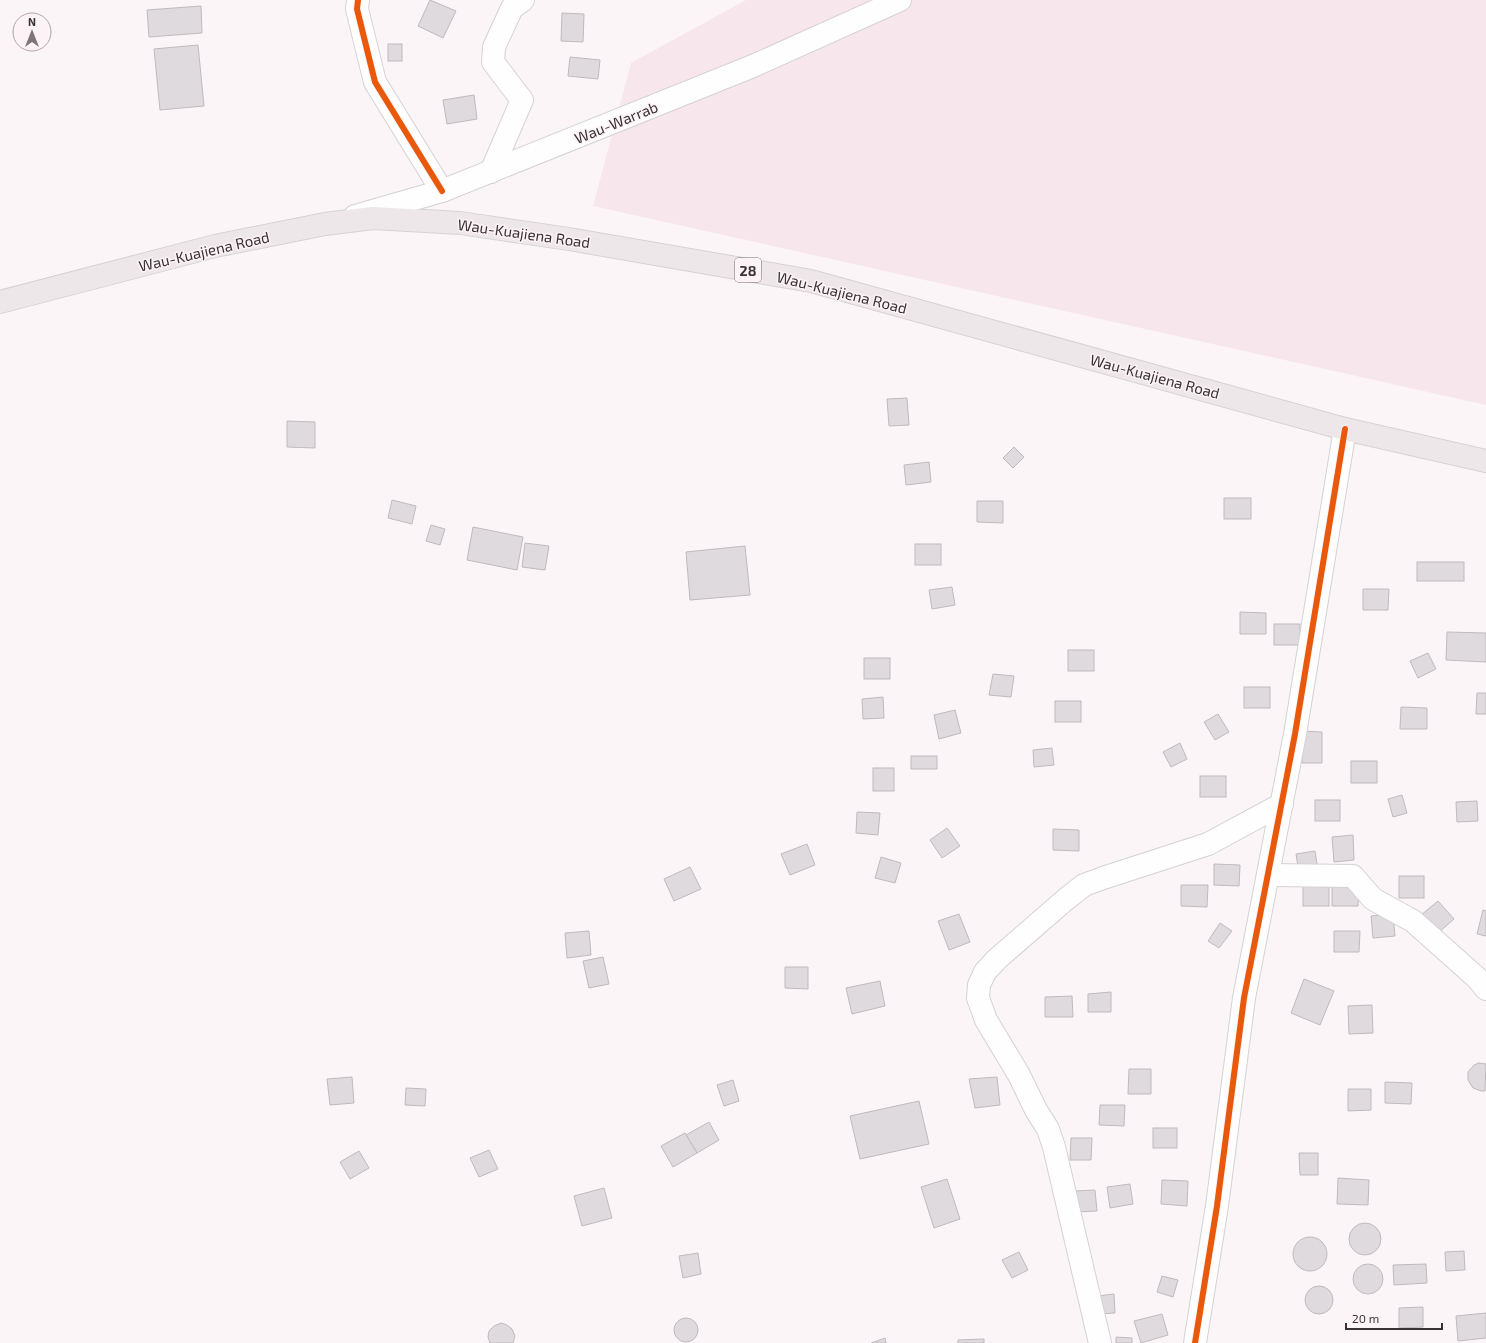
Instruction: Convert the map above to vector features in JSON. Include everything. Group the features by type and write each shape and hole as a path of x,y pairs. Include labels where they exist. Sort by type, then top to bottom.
{"main road":[{"name":"Wau-Kuajiena Road","path":"0,302 215,246 325,224 373,218 460,223 569,239 811,281 1345,429 1486,461"}],"street":[{"path":"358,0 357,9 375,82 442,191"},
{"path":"490,172 522,100 493,62 494,47 512,8 523,0"},
{"name":"Wau-Warrab","path":"325,224 442,191 753,66 900,0"},
{"path":"1195,1343 1217,1206 1244,998 1282,804 1345,429"},
{"path":"1100,1343 1054,1147 1048,1129 1036,1110 1019,1075 986,1020 978,998 979,984 985,972 997,959 1064,900 1084,886 1103,878 1208,844 1282,804"},
{"path":"1268,875 1353,876 1373,899 1413,922 1477,978 1486,989"}],"shaded area":[{"path":"746,0 1486,0 1486,405 593,206 631,63"}],"building":[{"path":"430,0 456,11 443,38 418,26"},
{"path":"201,6 202,33 149,37 147,10"},
{"path":"562,13 584,14 583,42 561,41"},
{"path":"388,44 402,44 402,61 388,61"},
{"path":"198,45 204,106 160,110 154,49"},
{"path":"570,57 600,60 598,79 568,76"},
{"path":"474,95 477,119 447,124 443,100"},
{"path":"907,398 909,425 889,426 887,399"},
{"path":"287,421 315,422 315,448 287,447"},
{"path":"1014,447 1024,457 1013,468 1003,458"},
{"path":"929,462 931,482 906,485 904,465"},
{"path":"1224,498 1251,498 1251,519 1224,519"},
{"path":"392,500 416,506 412,524 388,518"},
{"path":"977,501 1003,501 1003,523 977,522"},
{"path":"431,525 445,529 440,545 426,541"},
{"path":"473,527 523,537 517,570 467,560"},
{"path":"525,543 549,546 545,570 522,567"},
{"path":"915,544 941,544 941,565 915,565"},
{"path":"745,546 750,595 690,600 686,552"},
{"path":"1417,562 1464,562 1464,581 1417,581"},
{"path":"952,587 955,605 932,609 929,590"},
{"path":"1363,589 1389,589 1388,610 1363,610"},
{"path":"1240,612 1266,613 1266,634 1240,634"},
{"path":"1274,624 1300,624 1300,645 1274,645"},
{"path":"1447,632 1486,633 1486,662 1446,660"},
{"path":"1068,650 1094,650 1094,671 1068,671"},
{"path":"1428,653 1436,669 1418,678 1410,661"},
{"path":"864,658 890,658 890,679 864,679"},
{"path":"993,674 1014,676 1011,697 989,695"},
{"path":"1244,687 1270,687 1270,708 1244,708"},
{"path":"1477,693 1486,693 1486,714 1476,714"},
{"path":"883,697 884,718 863,719 862,699"},
{"path":"1055,701 1081,701 1081,722 1055,722"},
{"path":"1401,707 1427,708 1427,729 1400,729"},
{"path":"955,710 961,733 939,739 934,715"},
{"path":"1218,714 1229,732 1215,740 1204,722"},
{"path":"1302,731 1322,732 1322,763 1302,763"},
{"path":"1180,743 1187,759 1171,767 1163,752"},
{"path":"1052,748 1054,765 1034,767 1033,750"},
{"path":"911,756 937,756 937,769 911,769"},
{"path":"1351,761 1377,761 1377,783 1351,783"},
{"path":"873,768 894,768 894,791 873,791"},
{"path":"1200,776 1226,776 1226,797 1200,797"},
{"path":"1402,795 1407,813 1393,817 1388,799"},
{"path":"1315,800 1340,800 1340,821 1315,821"},
{"path":"1477,801 1478,821 1457,822 1456,802"},
{"path":"857,812 880,813 878,835 856,833"},
{"path":"947,828 960,846 942,858 930,840"},
{"path":"1053,829 1079,830 1079,851 1053,850"},
{"path":"1353,835 1354,860 1334,862 1332,837"},
{"path":"807,844 815,865 790,875 781,854"},
{"path":"1315,851 1318,870 1299,873 1296,854"},
{"path":"881,857 901,863 895,883 875,878"},
{"path":"1214,864 1240,865 1239,886 1214,885"},
{"path":"690,867 701,889 674,901 664,879"},
{"path":"1399,876 1424,876 1424,898 1399,898"},
{"path":"1303,884 1329,884 1329,906 1303,906"},
{"path":"1332,884 1359,884 1358,906 1332,906"},
{"path":"1181,885 1208,885 1207,907 1181,906"},
{"path":"1438,901 1454,919 1437,934 1421,915"},
{"path":"1483,910 1486,911 1486,936 1477,934"},
{"path":"959,914 970,942 949,950 938,921"},
{"path":"1393,914 1395,936 1373,938 1371,916"},
{"path":"1220,923 1232,931 1219,948 1208,941"},
{"path":"589,931 591,955 567,958 565,933"},
{"path":"1334,931 1360,931 1359,952 1334,952"},
{"path":"603,957 609,984 589,988 583,961"},
{"path":"785,967 808,967 808,989 785,988"},
{"path":"1304,979 1334,991 1320,1025 1291,1013"},
{"path":"880,981 885,1006 852,1014 846,988"},
{"path":"1111,992 1111,1012 1088,1012 1088,994"},
{"path":"1072,996 1073,1017 1045,1017 1045,997"},
{"path":"1372,1005 1373,1033 1349,1034 1348,1006"},
{"path":"1479,1063 1486,1064 1485,1091 1473,1088 1468,1080 1468,1072 1474,1065"},
{"path":"1129,1069 1151,1069 1151,1094 1128,1094"},
{"path":"352,1077 354,1103 330,1105 327,1079"},
{"path":"997,1077 1000,1105 975,1108 969,1079"},
{"path":"733,1080 739,1101 724,1106 717,1085"},
{"path":"1385,1082 1412,1083 1411,1104 1385,1103"},
{"path":"406,1088 426,1089 425,1106 405,1105"},
{"path":"1348,1089 1371,1089 1371,1110 1348,1111"},
{"path":"919,1101 929,1144 860,1159 850,1116"},
{"path":"1100,1105 1125,1105 1124,1126 1099,1125"},
{"path":"709,1122 719,1140 697,1153 686,1135"},
{"path":"1153,1128 1177,1128 1177,1148 1153,1148"},
{"path":"685,1133 697,1153 673,1167 661,1146"},
{"path":"1071,1138 1092,1138 1091,1160 1070,1160"},
{"path":"489,1150 498,1169 479,1177 470,1158"},
{"path":"359,1151 369,1168 350,1179 340,1162"},
{"path":"1299,1153 1318,1153 1318,1175 1300,1175"},
{"path":"1338,1178 1369,1180 1368,1205 1337,1204"},
{"path":"947,1179 960,1219 934,1228 921,1187"},
{"path":"1162,1180 1188,1181 1187,1206 1161,1204"},
{"path":"1130,1184 1133,1204 1110,1208 1107,1187"},
{"path":"604,1188 612,1218 582,1226 574,1196"},
{"path":"1095,1190 1097,1211 1076,1212 1075,1191"},
{"path":"1362,1223 1368,1223 1378,1230 1381,1239 1380,1245 1374,1252 1368,1255 1362,1255 1352,1248 1349,1242 1349,1236 1356,1226"},
{"path":"1310,1237 1322,1242 1327,1254 1322,1266 1310,1271 1298,1266 1293,1254 1298,1242"},
{"path":"1464,1251 1465,1270 1446,1271 1445,1252"},
{"path":"1019,1252 1028,1270 1012,1278 1002,1260"},
{"path":"698,1253 701,1274 683,1278 679,1256"},
{"path":"1368,1264 1379,1268 1383,1279 1379,1290 1368,1294 1357,1290 1353,1279 1357,1268"},
{"path":"1426,1264 1427,1283 1394,1285 1393,1265"},
{"path":"1162,1276 1178,1280 1173,1297 1157,1292"},
{"path":"1319,1286 1325,1287 1329,1290 1332,1294 1332,1306 1329,1310 1325,1313 1319,1314 1313,1313 1309,1310 1306,1306 1305,1300 1306,1294 1309,1290 1313,1287"},
{"path":"1114,1294 1115,1313 1098,1314 1097,1296"},
{"path":"1423,1307 1423,1327 1399,1328 1399,1308"},
{"path":"1486,1313 1486,1338 1458,1341 1456,1316"},
{"path":"1162,1314 1168,1335 1141,1343 1134,1321"},
{"path":"686,1318 695,1321 698,1330 695,1339 686,1342 677,1339 674,1330 677,1321"},
{"path":"501,1323 512,1329 515,1336 513,1343 490,1343 488,1337 489,1331 494,1326"},
{"path":"1116,1337 1132,1338 1132,1343 1116,1343"},
{"path":"885,1338 886,1343 871,1343"},
{"path":"984,1339 984,1343 958,1343 958,1340"}],"cycle path":[{"path":"358,0 357,9 375,82 442,191"},
{"path":"1195,1343 1217,1206 1244,998 1295,734 1345,429"}]}
